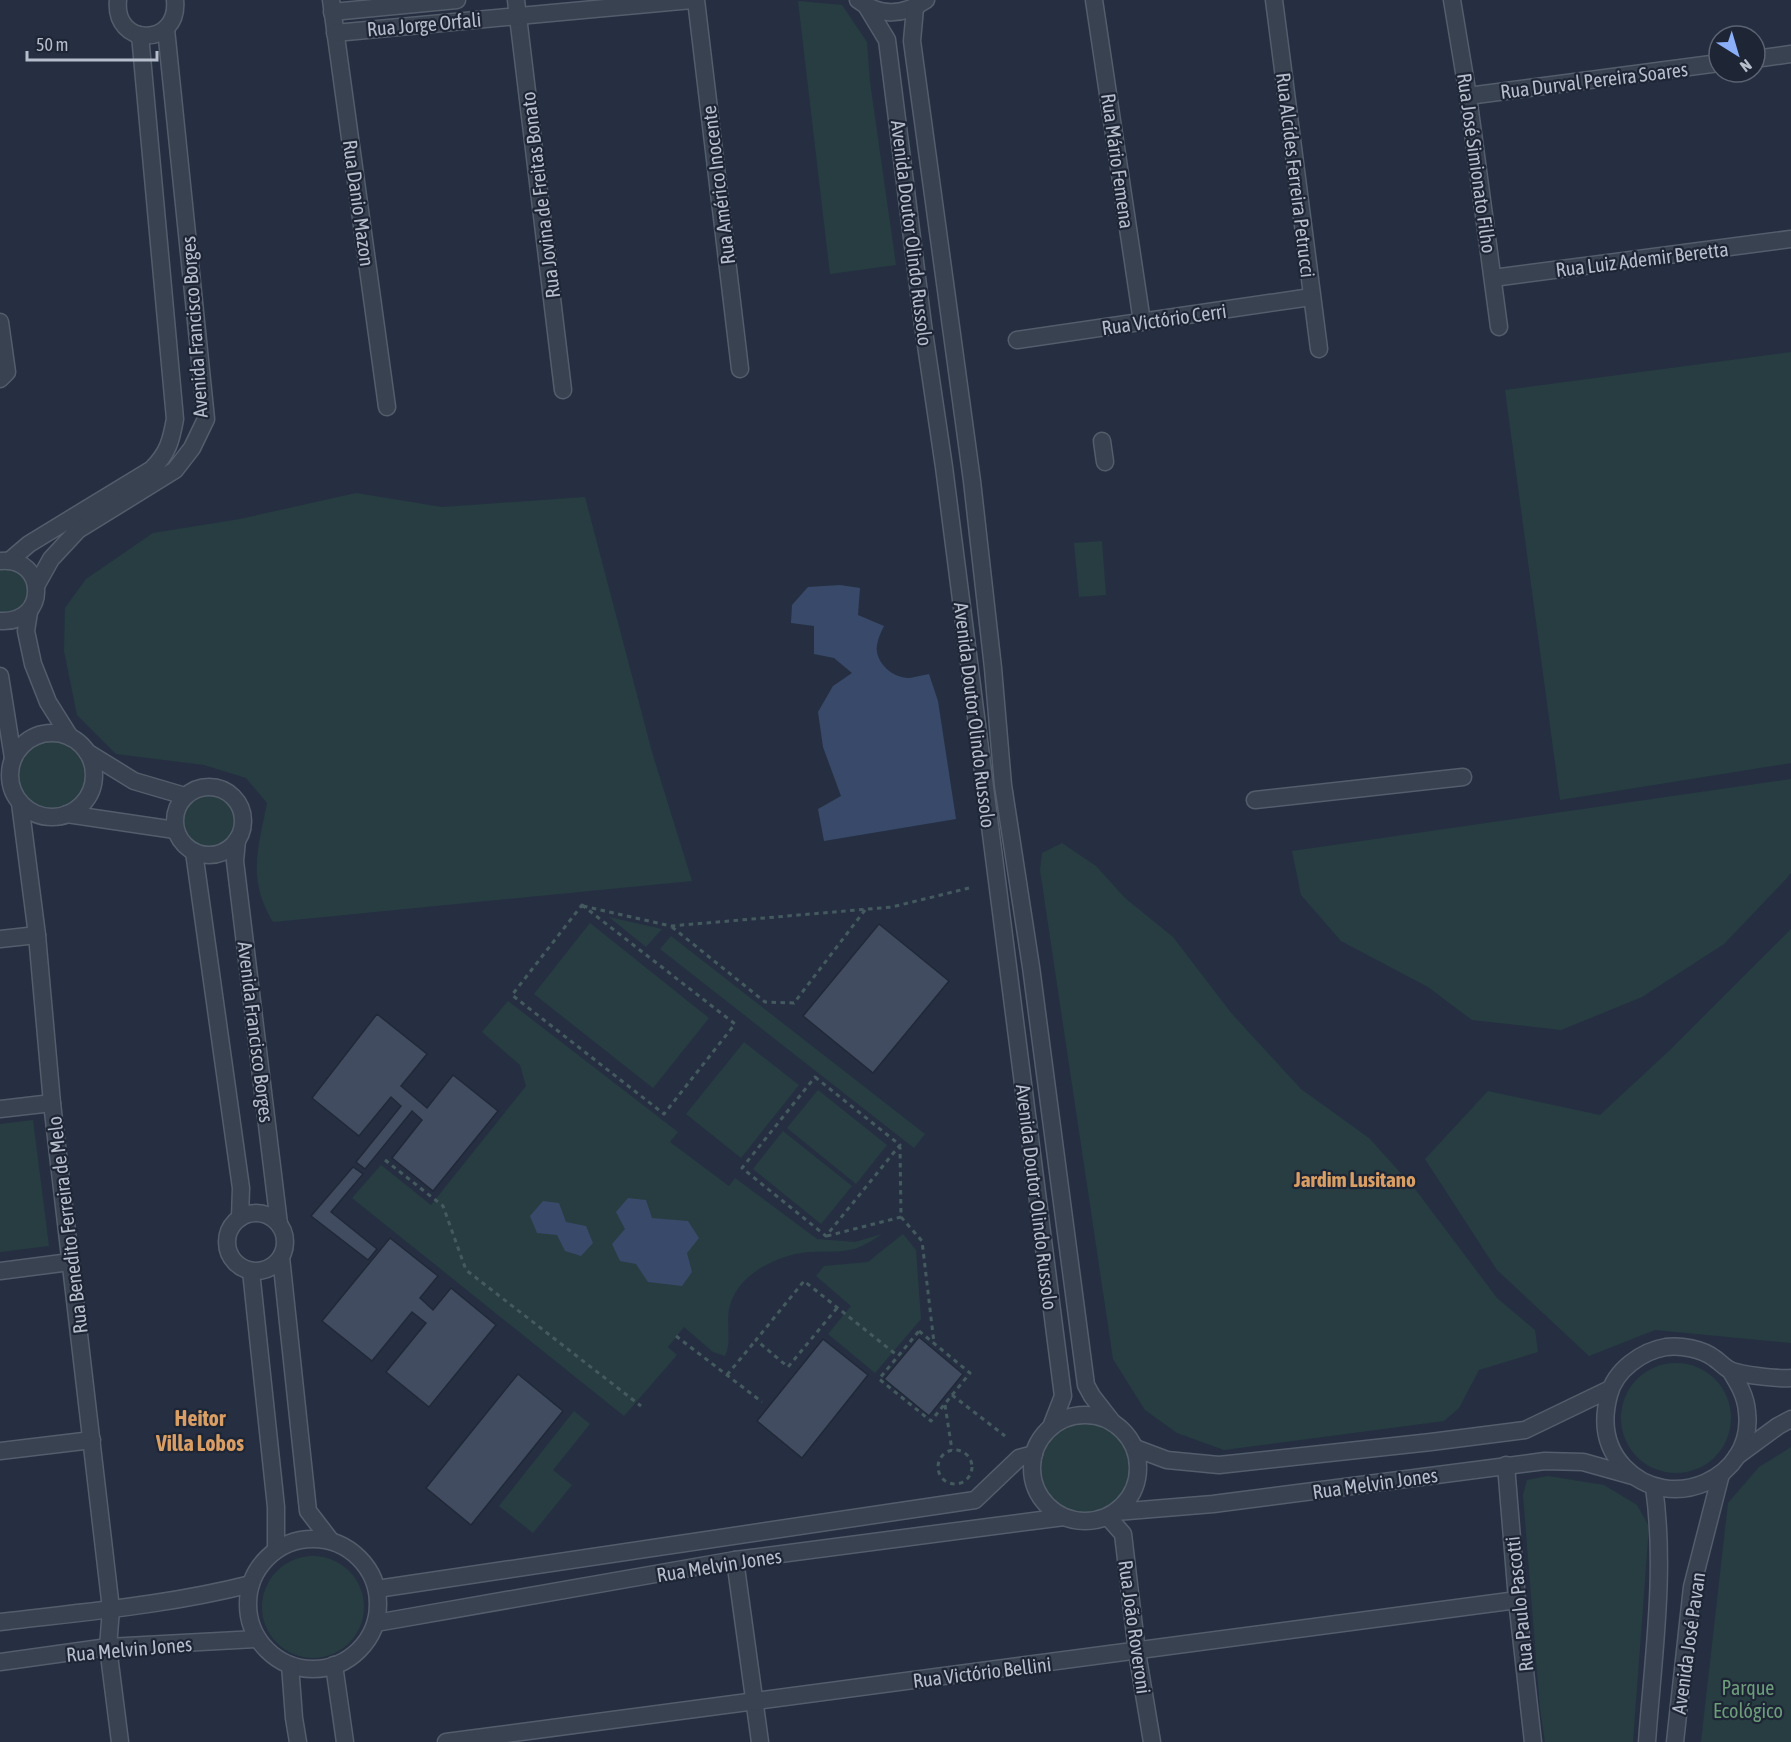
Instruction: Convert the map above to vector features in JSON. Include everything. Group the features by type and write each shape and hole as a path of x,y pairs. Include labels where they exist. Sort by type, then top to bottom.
{"street":[{"path":"118,0 119,17 124,25 131,32 149,36 166,28 172,21 175,11 174,0"},
{"name":"Rua Jorge Orfali","path":"331,6 457,0"},
{"name":"Rua Jorge Orfali","path":"335,33 517,8 692,0"},
{"name":"Rua Américo Inocente","path":"696,0 740,369"},
{"name":"Rua Mário Femena","path":"1094,0 1142,322"},
{"name":"Rua Alcídes Ferreira Petrucci","path":"1274,0 1319,349"},
{"name":"Rua José Simionato Filho","path":"1452,0 1468,96 1499,327"},
{"path":"862,4 883,13 899,13 920,4"},
{"name":"Avenida Doutor Olindo Russolo","path":"862,4 887,39 923,325 944,467 1063,1396 1051,1427"},
{"name":"Avenida Doutor Olindo Russolo","path":"920,4 912,41 972,481 1004,785 1031,967 1086,1385 1113,1423"},
{"name":"Rua Danio Mazon","path":"331,6 387,407"},
{"name":"Rua Jovina de Freitas Bonato","path":"517,8 563,390"},
{"name":"Avenida Francisco Borges","path":"5,561 29,544 130,490 175,470 192,448 206,419 166,28"},
{"name":"Avenida Francisco Borges","path":"29,612 36,595 36,586 51,559 78,530 130,490 152,469 164,457 171,440 175,419 140,35"},
{"path":"1767,57 1791,54"},
{"name":"Rua Durval Pereira Soares","path":"1468,96 1707,65"},
{"name":"Rua Luiz Ademir Beretta","path":"1493,278 1791,239"},
{"name":"Rua Victório Cerri","path":"1017,340 1311,297"},
{"path":"0,322 3,375"},
{"path":"1102,441 1105,462"},
{"path":"944,467 969,462"},
{"path":"946,486 972,481"},
{"path":"5,561 20,563 28,570 36,586"},
{"path":"0,621 21,618 29,612"},
{"path":"29,612 26,631 33,664 48,702 70,737"},
{"path":"970,670 993,668"},
{"path":"0,676 8,768 10,783 20,803 30,811 42,816 54,817 67,814 78,808 86,799 92,788 94,776 92,763 80,743 57,733 31,738 20,747 8,768"},
{"path":"87,752 134,780 184,796"},
{"path":"1255,800 1463,777"},
{"path":"204,786 216,787 235,798 241,808 242,830 237,840 228,849 218,854 206,855 186,847 176,830 175,812 184,796 204,786"},
{"name":"Rua Benedito Ferreira de Melo","path":"20,803 37,935 52,1103 111,1609 108,1647 120,1742"},
{"path":"67,814 176,830"},
{"name":"Avenida Francisco Borges","path":"237,840 235,861 279,1224"},
{"name":"Avenida Francisco Borges","path":"194,852 241,1188 240,1218"},
{"path":"0,939 37,935"},
{"path":"0,1109 52,1103"},
{"path":"281,1257 268,1269 251,1271 235,1264 227,1248 229,1231 240,1218 256,1213 273,1218 279,1224 285,1240 281,1257 308,1511 331,1541"},
{"path":"0,1271 70,1262"},
{"path":"251,1271 274,1495 276,1550"},
{"path":"1667,1347 1690,1348 1712,1356 1730,1370 1742,1390 1748,1412 1746,1435 1736,1456 1721,1474 1701,1486 1678,1490 1654,1487 1633,1476 1616,1459 1606,1437 1604,1412 1610,1389 1624,1369 1643,1354 1667,1347"},
{"path":"1730,1370 1778,1379 1791,1378"},
{"name":"Rua Melvin Jones","path":"1135,1448 1167,1460 1219,1465 1431,1442 1525,1430 1610,1389"},
{"path":"1082,1415 1098,1416 1113,1423 1126,1434 1135,1448 1139,1466 1137,1483 1128,1500 1112,1514 1093,1521 1078,1521 1064,1517 1051,1509 1041,1498 1033,1477 1034,1454 1041,1439 1051,1427 1066,1419 1082,1415"},
{"path":"1736,1456 1791,1419"},
{"path":"0,1450 92,1440"},
{"name":"Rua Melvin Jones","path":"377,1589 975,1500 1019,1458 1034,1454"},
{"name":"Rua Melvin Jones","path":"1112,1514 1213,1504 1545,1461 1583,1462 1633,1476"},
{"name":"Rua Paulo Pascotti","path":"1506,1466 1517,1600 1533,1742"},
{"name":"Avenida José Pavan","path":"1675,1742 1692,1587 1721,1474"},
{"name":"Avenida José Pavan","path":"1647,1742 1659,1574 1659,1518 1654,1487"},
{"name":"Rua João Roveroni","path":"1112,1514 1123,1534 1137,1652 1152,1742"},
{"name":"Rua Melvin Jones","path":"376,1623 735,1560 1064,1517"},
{"path":"312,1539 331,1541 347,1548 361,1559 371,1573 377,1589 376,1623 360,1649 348,1659 334,1665 312,1669 290,1665 272,1654 258,1639 250,1622 248,1603 251,1584 261,1565 276,1550 293,1542 312,1539"},
{"path":"735,1560 760,1742"},
{"name":"Rua Melvin Jones","path":"0,1622 210,1595 251,1584"},
{"name":"Rua Victório Bellini","path":"446,1742 1517,1600"},
{"name":"Rua Melvin Jones","path":"0,1662 108,1647 258,1639"},
{"path":"290,1665 298,1742"},
{"path":"334,1665 345,1742"},
{"path":"1528,1742 1533,1742"}],"path":[{"path":"582,905 671,926 892,907 969,888"},
{"path":"582,905 735,1024 664,1114 512,995 582,905"},
{"path":"671,926 765,1002 794,1003 865,910"},
{"path":"826,1236 742,1168 815,1077 900,1145"},
{"path":"900,1145 901,1217 922,1241 934,1343"},
{"path":"826,1236 900,1145"},
{"path":"385,1160 443,1206 466,1270 641,1406"},
{"path":"826,1236 901,1217"},
{"path":"727,1376 804,1281 898,1356"},
{"path":"756,1340 788,1367 837,1308"},
{"path":"919,1331 970,1373 931,1421 879,1379 898,1356 919,1331"},
{"path":"676,1336 762,1402"},
{"path":"952,1395 1005,1436"},
{"path":"945,1405 952,1450"},
{"path":"952,1450 962,1451 972,1464 972,1470 966,1480 955,1484 945,1481 938,1472 937,1466 941,1456 952,1450"}],"green space":[{"path":"798,1 842,5 867,42 870,82 896,265 830,274"},
{"path":"1791,352 1791,763 1560,800 1505,390"},
{"path":"356,493 442,507 585,497 652,752 692,881 273,922 265,906 257,878 258,850 267,803 246,778 204,765 116,754 77,715 64,651 65,608 86,579 153,533 240,519"},
{"path":"1102,541 1106,595 1079,597 1074,543"},
{"path":"0,570 22,575 28,586 27,599 15,612 0,613"},
{"path":"52,741 65,744 76,751 83,762 86,775 83,788 76,799 65,806 52,809 39,806 28,799 21,788 18,775 21,762 28,751 39,744"},
{"path":"1791,779 1791,873 1787,878 1724,944 1642,997 1561,1030 1472,1020 1428,987 1341,941 1301,895 1292,851"},
{"path":"204,795 214,795 228,802 235,821 228,840 214,847 204,847 194,843 187,836 183,826 183,816 187,806 194,799"},
{"path":"1062,843 1096,866 1125,898 1173,937 1232,1014 1301,1089 1369,1138 1415,1189 1497,1298 1535,1330 1538,1352 1479,1370 1459,1408 1444,1421 1224,1450 1177,1433 1145,1410 1113,1359 1040,870 1042,853"},
{"path":"609,917 662,929 646,947"},
{"path":"590,923 709,1018 653,1088 534,994"},
{"path":"1791,929 1791,1343 1655,1330 1589,1356 1497,1270 1425,1159 1488,1091 1600,1115 1671,1049"},
{"path":"671,936 925,1134 914,1148 660,949"},
{"path":"508,1001 678,1132 670,1142 729,1186 735,1178 817,1239 855,1242 882,1234 854,1249 808,1252 785,1257 773,1261 752,1274 743,1282 731,1302 725,1356 713,1352 684,1327 668,1347 677,1355 624,1416 352,1198 381,1165 431,1205 526,1086 520,1065 482,1032"},
{"path":"744,1042 799,1085 741,1158 686,1114"},
{"path":"818,1090 887,1145 856,1184 787,1128"},
{"path":"33,1120 49,1246 0,1252 0,1124"},
{"path":"783,1131 852,1186 821,1224 753,1169"},
{"path":"903,1234 916,1250 921,1319 875,1373 828,1334 851,1306 816,1276 824,1266 868,1262"},
{"path":"1676,1363 1697,1367 1715,1379 1727,1397 1731,1418 1727,1439 1715,1457 1697,1469 1676,1473 1655,1469 1637,1457 1625,1439 1621,1418 1625,1397 1637,1379 1655,1367"},
{"path":"574,1411 590,1424 553,1470 572,1485 533,1533 499,1506"},
{"path":"1086,1424 1103,1427 1118,1437 1128,1452 1131,1469 1128,1486 1118,1501 1103,1511 1086,1514 1069,1511 1054,1501 1044,1486 1041,1469 1044,1452 1054,1437 1069,1427"},
{"name":"Parque Ecológico","path":"1791,1447 1791,1742 1701,1742 1728,1503 1759,1467"},
{"path":"1548,1476 1604,1485 1637,1505 1649,1526 1633,1742 1545,1742 1540,1709 1523,1495 1527,1480"},
{"path":"313,1556 332,1560 349,1571 360,1588 364,1607 360,1626 349,1643 332,1654 313,1658 294,1654 277,1643 266,1626 262,1607 266,1588 277,1571 294,1560"}],"water":[{"path":"840,585 860,588 858,615 884,626 878,640 877,651 878,657 886,668 904,678 929,674 938,701 956,819 824,841 818,809 841,796 823,747 818,712 833,686 852,673 834,658 814,654 814,626 791,623 792,605 808,587"},
{"path":"628,1198 646,1200 652,1218 688,1221 699,1238 687,1253 692,1272 682,1286 648,1282 636,1264 620,1261 612,1244 625,1229 616,1212"},
{"path":"543,1201 559,1203 566,1222 586,1226 593,1243 581,1256 565,1251 557,1235 537,1233 530,1216"}],"building":[{"path":"879,924 949,981 873,1073 803,1016"},
{"path":"377,1014 427,1054 401,1086 427,1108 453,1075 498,1111 433,1191 392,1158 422,1120 412,1111 365,1169 356,1162 401,1106 391,1097 359,1136 312,1098"},
{"path":"353,1167 363,1174 331,1212 377,1249 368,1260 311,1216"},
{"path":"390,1238 438,1276 420,1298 433,1310 451,1288 496,1325 429,1407 386,1372 426,1323 412,1312 372,1361 322,1321"},
{"path":"919,1337 963,1374 929,1416 884,1379"},
{"path":"823,1339 868,1375 802,1458 757,1421"},
{"path":"518,1374 563,1411 471,1525 426,1488"}],"district":[{"name":"Jardim Lusitano","path":"1355,1179"},
{"name":"Heitor Villa Lobos","path":"200,1430"}]}
